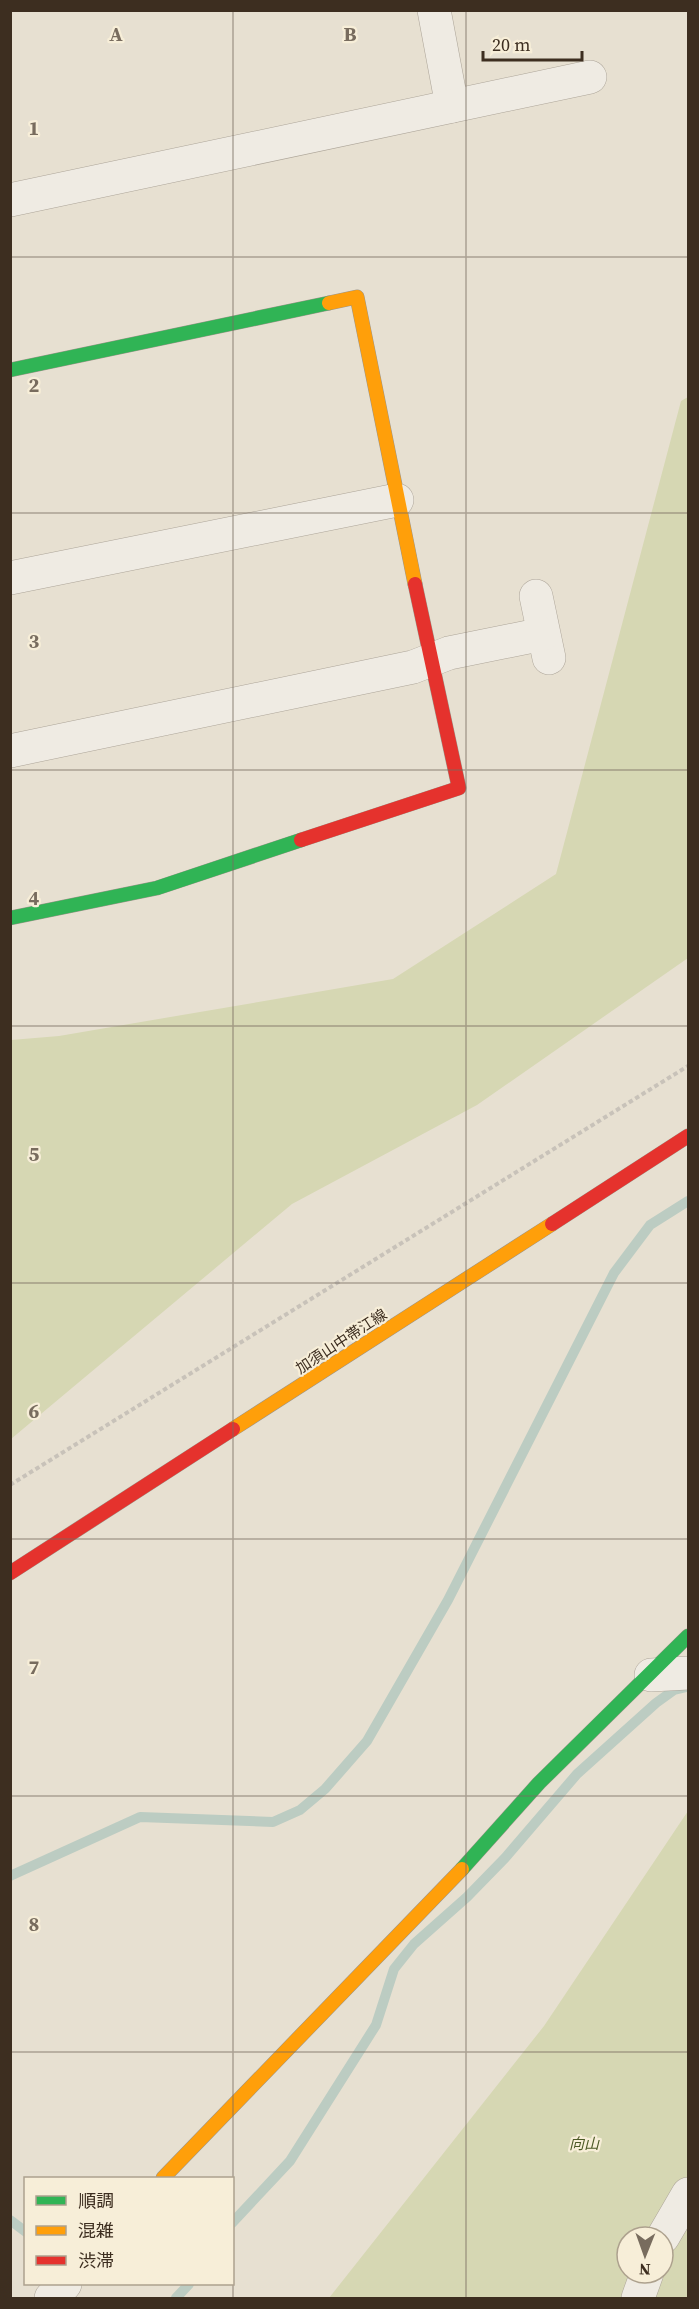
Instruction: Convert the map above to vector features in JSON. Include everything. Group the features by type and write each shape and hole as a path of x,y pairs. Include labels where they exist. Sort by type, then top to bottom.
{"street":[{"path":"434,10 452,106"},
{"path":"10,201 590,77"},
{"path":"10,370 357,297 397,500 459,788 157,888 10,918"},
{"path":"10,578 397,500"},
{"path":"10,751 413,667 449,653 546,646 536,596"},
{"name":"加須山中帯江線","path":"10,1573 688,1136"},
{"path":"164,2177 365,1968 428,1907 539,1783 651,1676 688,1636"},
{"path":"651,1676 688,1673"},
{"path":"670,2225 688,2193"},
{"path":"51,2298 62,2285"}],"path":[{"path":"10,1485 688,1066"}],"green space":[{"path":"688,397 688,958 477,1105 292,1204 11,1439 11,1040 59,1036 393,979 556,874 681,401"},
{"name":"向山","path":"688,1811 688,2298 329,2298 544,2026"}],"waterway":[{"path":"10,1876 140,1817 273,1822 300,1810 325,1789 367,1741 448,1600 614,1273 650,1225 688,1201"},
{"path":"234,2221 290,2161 376,2025 394,1969 414,1944 467,1897 505,1858 577,1774 656,1703 674,1690 687,1687"},
{"path":"10,2220 24,2230"},
{"path":"176,2298 188,2285"}],"traffic: fast":[{"path":"10,370 329,303"},
{"path":"10,918 157,888 301,840"},
{"path":"462,1869 539,1783 688,1636"}],"traffic: slow":[{"path":"329,303 357,297 415,584"},
{"path":"233,1429 552,1224"},
{"path":"164,2177 462,1869"}],"traffic: jam":[{"path":"301,840 459,788 415,584"},
{"path":"552,1224 688,1136"},
{"path":"10,1573 233,1429"}]}
